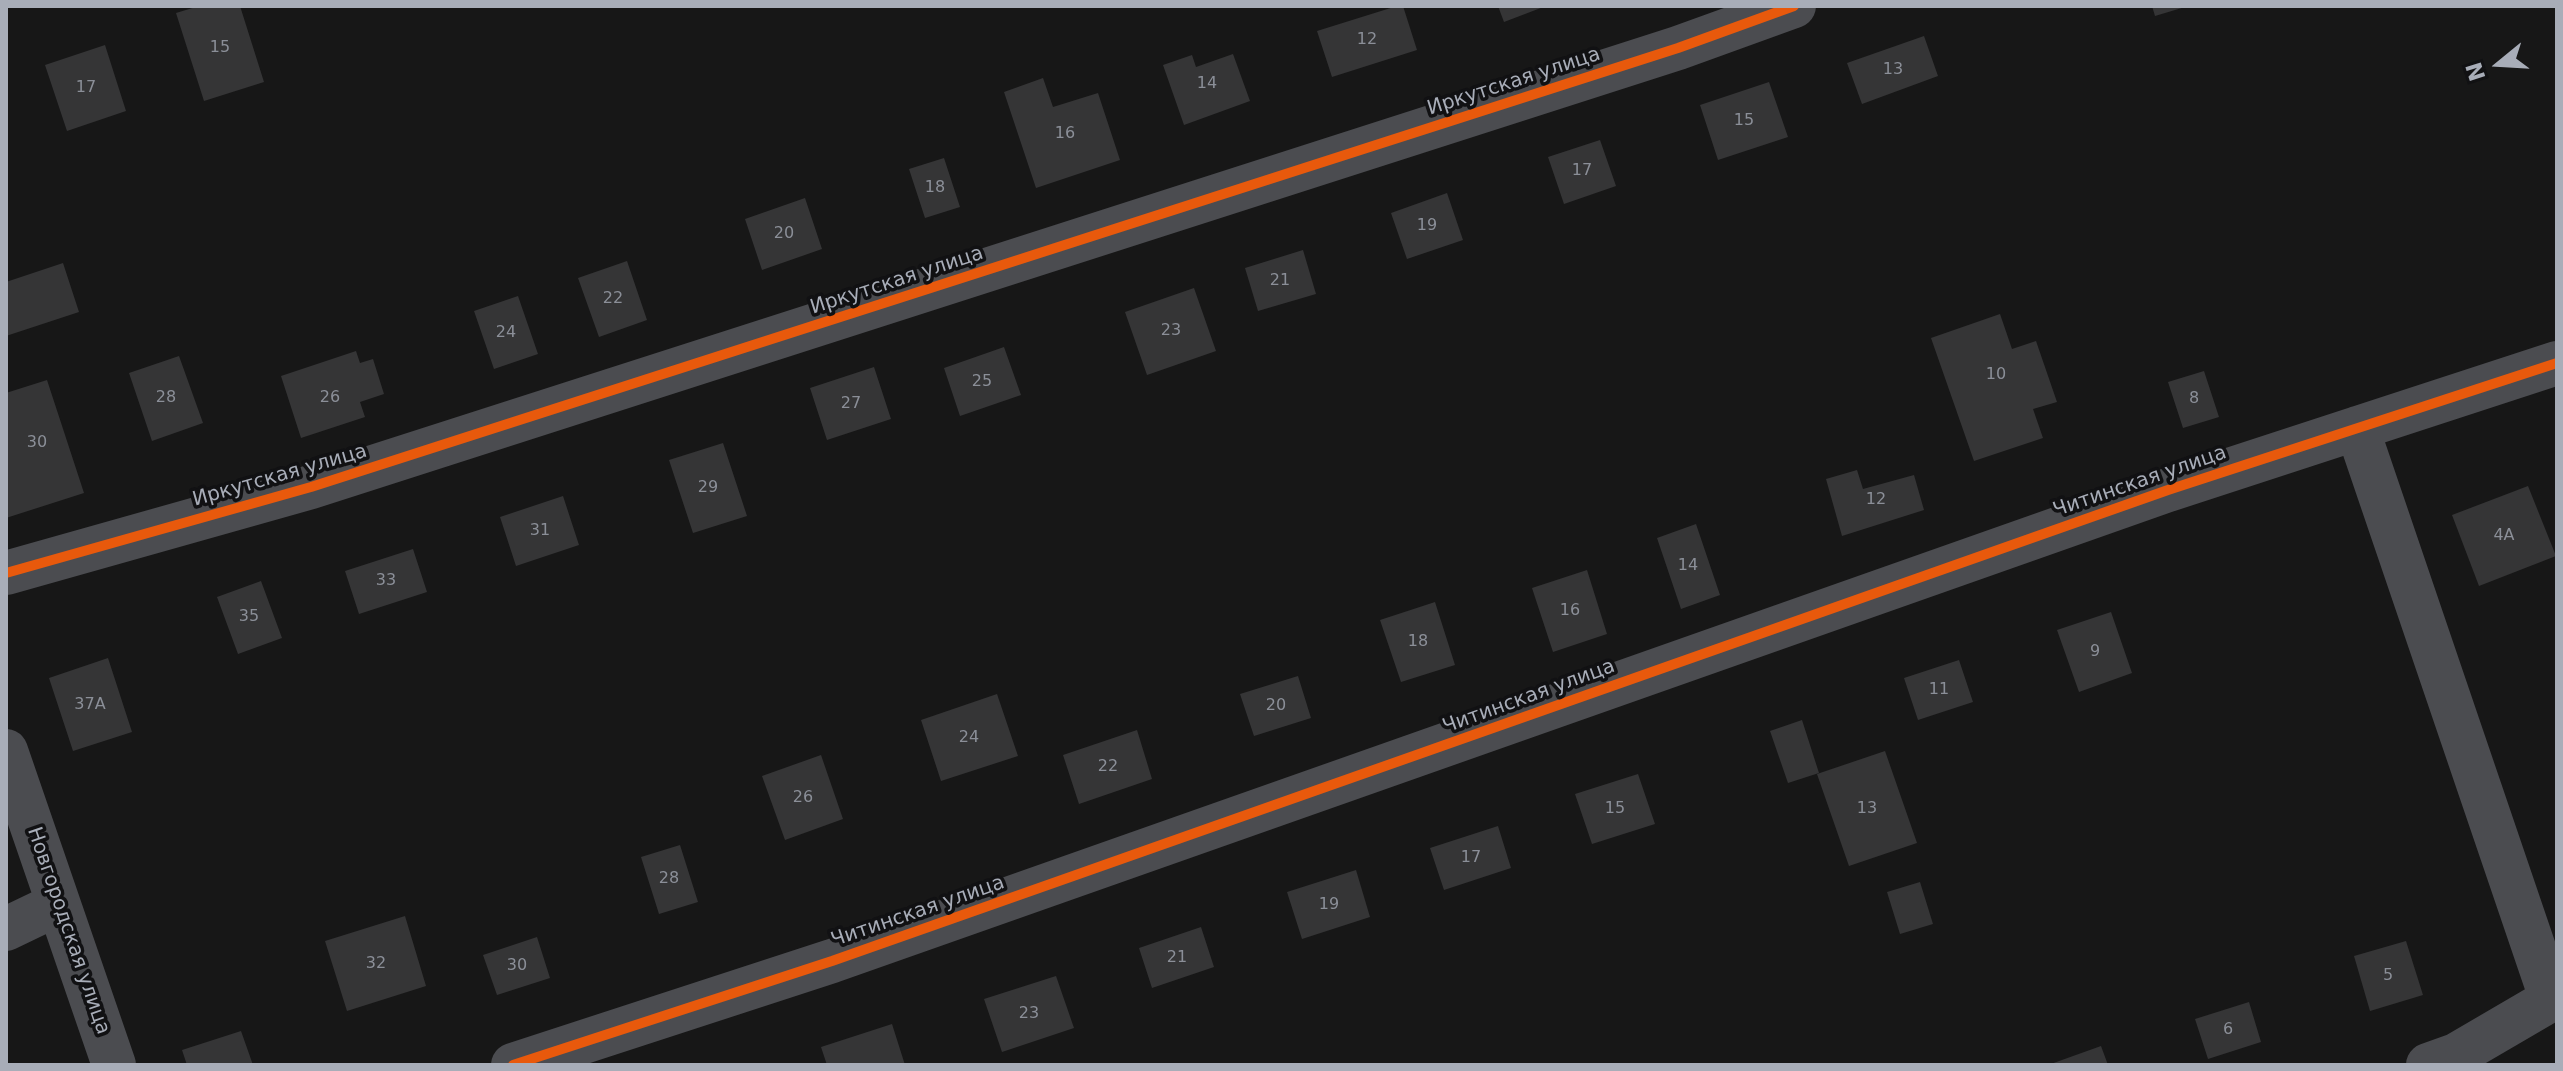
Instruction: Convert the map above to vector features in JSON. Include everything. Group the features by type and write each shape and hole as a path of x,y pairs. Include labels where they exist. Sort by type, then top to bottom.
{"street":[{"name":"Иркутская улица","path":"6,573 311,487 1663,53 1794,6"},
{"name":"Читинская улица","path":"513,1065 832,961 2168,490 2557,363"},
{"path":"2357,428 2554,997 2456,1055 2428,1065"},
{"name":"Новгородская улица","path":"6,751 114,1065"},
{"path":"6,929 58,904"}],"building":[{"path":"199,6 240,6 264,82 204,101 176,13"},
{"path":"1403,6 1417,50 1332,77 1317,31"},
{"path":"1498,6 1546,6 1504,22"},
{"path":"2152,6 2184,6 2185,7 2155,16"},
{"path":"1924,36 1938,76 1862,104 1847,63"},
{"path":"105,45 126,111 67,131 45,65"},
{"path":"1233,54 1250,101 1184,125 1163,65 1192,55 1196,67"},
{"path":"1043,78 1053,107 1098,93 1120,160 1036,188 1004,92"},
{"path":"1769,82 1788,137 1718,160 1700,105"},
{"path":"1600,140 1616,186 1564,204 1548,157"},
{"path":"944,158 960,207 925,218 909,169"},
{"path":"1447,193 1463,240 1407,259 1391,213"},
{"path":"805,198 822,249 762,270 745,219"},
{"path":"1303,250 1316,294 1258,311 1245,268"},
{"path":"627,261 647,320 599,337 578,278"},
{"path":"63,263 79,312 6,336 6,282"},
{"path":"1194,288 1216,351 1147,375 1125,312"},
{"path":"518,296 538,354 494,369 474,311"},
{"path":"2000,314 2012,349 2036,341 2057,402 2033,409 2043,438 1974,461 1931,338"},
{"path":"1004,347 1021,395 960,416 944,368"},
{"path":"356,351 360,363 373,359 384,394 360,402 365,417 301,438 281,376"},
{"path":"179,356 203,423 152,441 129,373"},
{"path":"874,367 891,419 827,440 810,388"},
{"path":"2204,371 2219,417 2183,428 2168,382"},
{"path":"47,380 84,493 6,518 6,393"},
{"path":"723,443 747,516 693,533 669,460"},
{"path":"1857,470 1863,489 1914,475 1924,510 1842,536 1826,479"},
{"path":"2528,486 2556,556 2479,586 2452,515"},
{"path":"563,496 579,545 516,566 500,517"},
{"path":"1696,524 1720,595 1681,609 1657,538"},
{"path":"413,549 427,592 359,614 345,571"},
{"path":"1587,570 1607,634 1553,652 1532,588"},
{"path":"261,581 282,638 238,654 217,597"},
{"path":"1435,602 1455,665 1401,682 1380,620"},
{"path":"2111,612 2132,673 2079,692 2057,630"},
{"path":"108,658 132,732 73,751 49,678"},
{"path":"1959,660 1973,702 1918,720 1904,678"},
{"path":"1298,676 1311,718 1254,736 1240,694"},
{"path":"997,694 1018,756 941,781 921,720"},
{"path":"1802,720 1819,773 1788,783 1770,731"},
{"path":"1137,730 1152,779 1079,804 1063,755"},
{"path":"1885,751 1917,843 1849,866 1817,774"},
{"path":"821,755 843,819 785,840 762,776"},
{"path":"1638,774 1655,824 1592,844 1575,794"},
{"path":"1498,826 1511,868 1444,890 1430,848"},
{"path":"680,845 698,902 659,914 641,857"},
{"path":"1356,870 1370,917 1302,939 1287,892"},
{"path":"1920,882 1933,924 1900,934 1887,892"},
{"path":"405,916 426,986 347,1011 325,941"},
{"path":"1201,927 1214,967 1152,988 1139,948"},
{"path":"537,937 550,978 497,995 483,955"},
{"path":"2406,941 2423,995 2370,1011 2354,956"},
{"path":"1056,976 1074,1028 1002,1052 984,999"},
{"path":"2249,1002 2261,1042 2208,1059 2195,1019"},
{"path":"892,1024 905,1065 827,1065 821,1047"},
{"path":"241,1031 253,1065 187,1065 182,1050"},
{"path":"2101,1046 2108,1065 2048,1065"}],"cycle path":[{"path":"6,573 311,487 1678,48 1794,6"},
{"path":"513,1065 832,961 2168,490 2557,363"}]}
